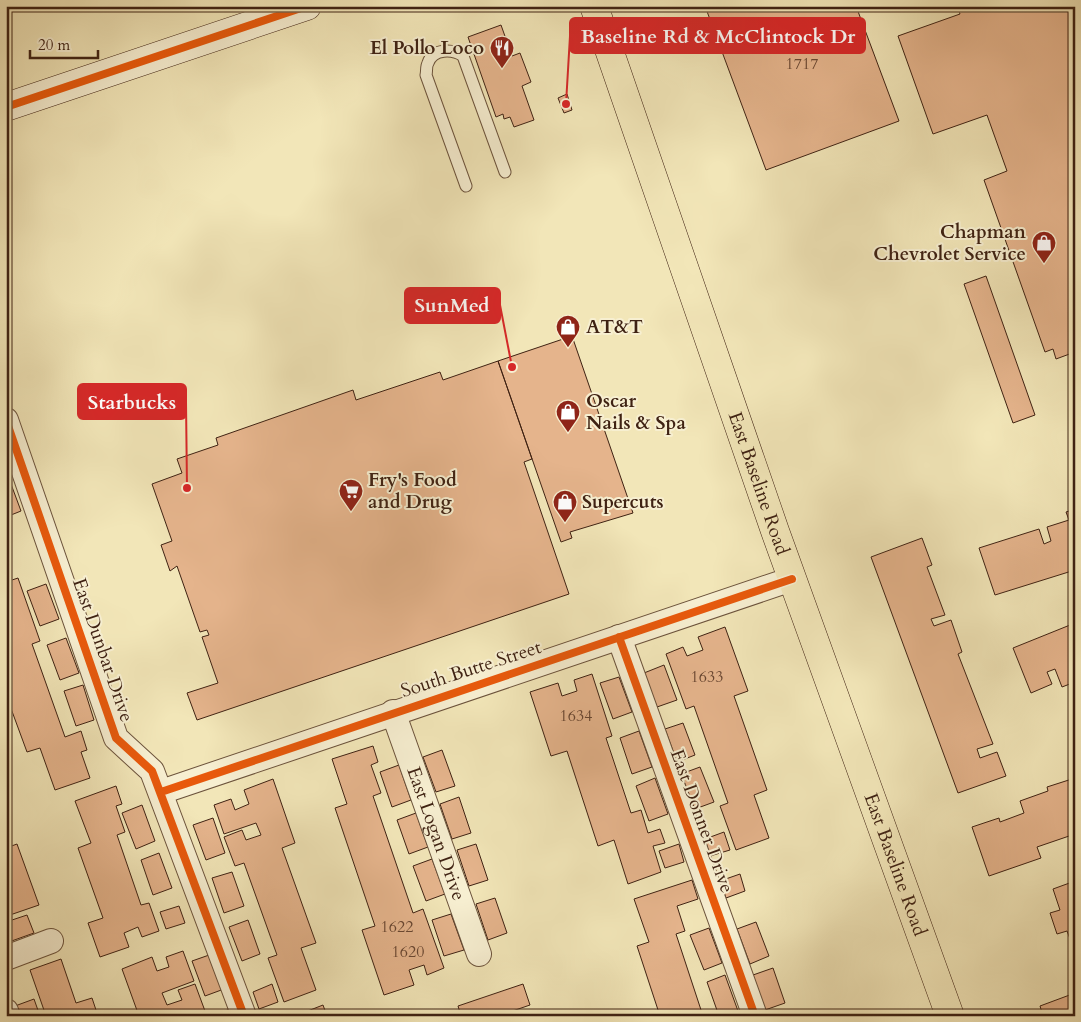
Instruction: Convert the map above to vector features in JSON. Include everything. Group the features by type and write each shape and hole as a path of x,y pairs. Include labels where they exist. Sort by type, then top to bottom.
{"main road":[{"path":"6,107 307,6"},
{"name":"East Baseline Road","path":"594,6 792,579 950,1016"}],"street":[{"name":"East Dunbar Drive","path":"6,420 116,738 152,771 244,1016"},
{"name":"South Butte Street","path":"161,792 393,712 792,579"},
{"name":"East Donner Drive","path":"619,638 755,1016"},
{"name":"East Logan Drive","path":"393,712 479,954"},
{"path":"6,958 51,941"},
{"path":"6,1011 8,1016"}],"lane":[{"path":"466,186 426,75 427,64 431,57 440,52 449,50 463,56 505,172"}],"building":[{"path":"705,6 856,6 899,121 766,170"},
{"name":"Chapman Chevrolet Service","path":"957,6 1075,6 1075,352 1056,359 1053,349 1045,352 984,180 1007,171 987,115 933,134 898,36 960,14"},
{"name":"El Pollo Loco","path":"501,25 512,56 520,53 531,82 522,86 534,120 514,127 510,117 504,119 503,114 496,117 468,37"},
{"path":"567,94 572,110 564,113 558,98"},
{"path":"986,276 1035,415 1013,423 964,284"},
{"path":"572,336 633,513 570,532 572,538 561,542 498,361"},
{"name":"Fry's Food and Drug","path":"498,361 532,459 524,462 569,594 197,720 187,693 218,683 202,637 209,635 207,630 200,632 177,566 170,571 161,545 172,541 152,484 182,473 177,459 218,445 216,438 353,390 356,400 440,372 443,380"},
{"path":"8,476 21,511 6,517 6,477"},
{"path":"1075,509 1075,570 995,595 979,548 1039,529 1044,544 1051,541 1047,527 1069,520 1066,512"},
{"path":"922,538 932,565 927,567 945,615 931,619 934,626 951,620 962,652 958,654 993,744 977,749 980,758 997,752 1006,776 958,793 871,557"},
{"path":"6,546 10,557 6,558"},
{"path":"18,578 40,641 32,644 65,737 81,731 87,750 81,752 90,778 55,790 40,748 27,752 6,695 6,582"},
{"path":"46,584 59,619 40,626 27,591"},
{"path":"1075,623 1075,682 1062,687 1055,669 1047,672 1052,684 1031,693 1013,648"},
{"path":"725,627 748,691 734,696 767,790 754,795 769,838 736,850 720,806 728,803 694,706 686,709 666,654 683,647 687,656 703,650 698,637"},
{"path":"66,638 79,673 60,680 47,645"},
{"path":"664,665 677,700 657,707 644,673"},
{"path":"592,674 612,736 606,738 631,813 641,810 648,833 660,829 665,843 653,846 661,872 628,884 614,840 598,846 567,751 551,756 530,692 558,683 562,696 577,691 574,680"},
{"path":"619,677 632,712 613,719 600,683"},
{"path":"83,685 94,720 76,726 64,691"},
{"path":"683,723 695,755 677,762 665,729"},
{"path":"639,731 652,767 632,774 620,738"},
{"path":"373,746 378,762 371,765 381,793 373,796 413,913 423,909 444,968 427,975 424,965 409,970 414,985 384,995 362,930 375,926 335,808 347,804 332,759"},
{"path":"442,750 455,786 436,792 423,757"},
{"path":"399,765 411,800 392,807 380,772"},
{"path":"700,767 714,802 695,809 681,774"},
{"path":"655,778 668,814 649,821 636,786"},
{"path":"1075,778 1075,834 1037,847 1041,858 989,876 972,827 999,818 1000,822 1024,813 1020,801 1048,791 1047,787"},
{"path":"273,779 295,843 282,848 316,943 301,948 316,990 284,1002 268,958 277,955 244,863 235,866 224,837 242,830 246,840 261,835 256,823 224,834 214,805 231,799 235,810 249,804 244,790"},
{"path":"116,786 122,804 116,806 125,832 117,835 141,905 149,903 159,931 142,937 138,927 124,933 129,947 100,957 88,923 103,918 78,848 91,843 75,801"},
{"path":"459,797 471,833 452,839 440,804"},
{"path":"142,805 155,841 136,849 122,813"},
{"path":"416,813 428,847 409,854 397,820"},
{"path":"213,818 225,853 206,860 193,825"},
{"path":"724,832 730,850 710,856 705,839"},
{"path":"17,844 39,905 7,916 6,848"},
{"path":"476,844 488,880 469,886 457,850"},
{"path":"679,844 684,862 665,868 659,851"},
{"path":"159,853 172,888 153,895 141,860"},
{"path":"432,859 445,894 426,901 413,866"},
{"path":"232,872 244,906 224,913 212,878"},
{"path":"740,874 745,891 726,898 720,881"},
{"path":"692,880 698,899 677,906 685,931 676,934 703,1016 660,1016 637,946 649,942 634,899"},
{"path":"1075,881 1075,952 1067,931 1057,934 1050,913 1060,910 1053,889"},
{"path":"495,898 507,933 488,940 476,904"},
{"path":"179,906 185,923 166,929 160,912"},
{"path":"451,914 464,950 444,956 432,920"},
{"path":"27,915 34,933 6,943 6,922"},
{"path":"248,920 260,954 242,961 229,927"},
{"path":"756,922 769,956 750,964 737,929"},
{"path":"709,928 722,963 704,970 690,935"},
{"path":"183,951 194,981 162,993 167,1005 182,1000 178,990 195,984 205,1011 195,1016 139,1016 122,969 152,957 157,971 169,967 166,957"},
{"path":"212,954 224,989 205,996 192,961"},
{"path":"61,959 76,1003 92,998 98,1016 46,1016 30,970"},
{"path":"773,968 785,1003 765,1010 753,975"},
{"path":"725,975 738,1011 725,1016 719,1016 707,982"},
{"path":"272,984 278,1002 259,1009 253,992"},
{"path":"523,984 530,1005 498,1016 461,1016 458,1006"},
{"path":"1075,993 1075,1016 1043,1016 1040,1006"},
{"path":"34,999 40,1016 18,1016 15,1006"},
{"path":"323,1005 327,1016 295,1016"},
{"path":"230,1009 233,1016 212,1016"}],"cycle path":[{"path":"6,107 307,6"},
{"path":"6,420 116,738 152,771 244,1016"},
{"path":"161,792 792,579"},
{"path":"619,637 755,1016"}],"place":[{"name":"El Pollo Loco","path":"502,69"},
{"name":"Baseline Rd & McClintock Dr","path":"566,104"},
{"name":"Chapman Chevrolet Service","path":"1044,264"},
{"name":"AT&T","path":"568,348"},
{"name":"SunMed","path":"512,367"},
{"name":"Oscar Nails & Spa","path":"568,433"},
{"name":"Starbucks","path":"187,488"},
{"name":"Fry's Food and Drug","path":"351,512"},
{"name":"Supercuts","path":"565,523"}]}
